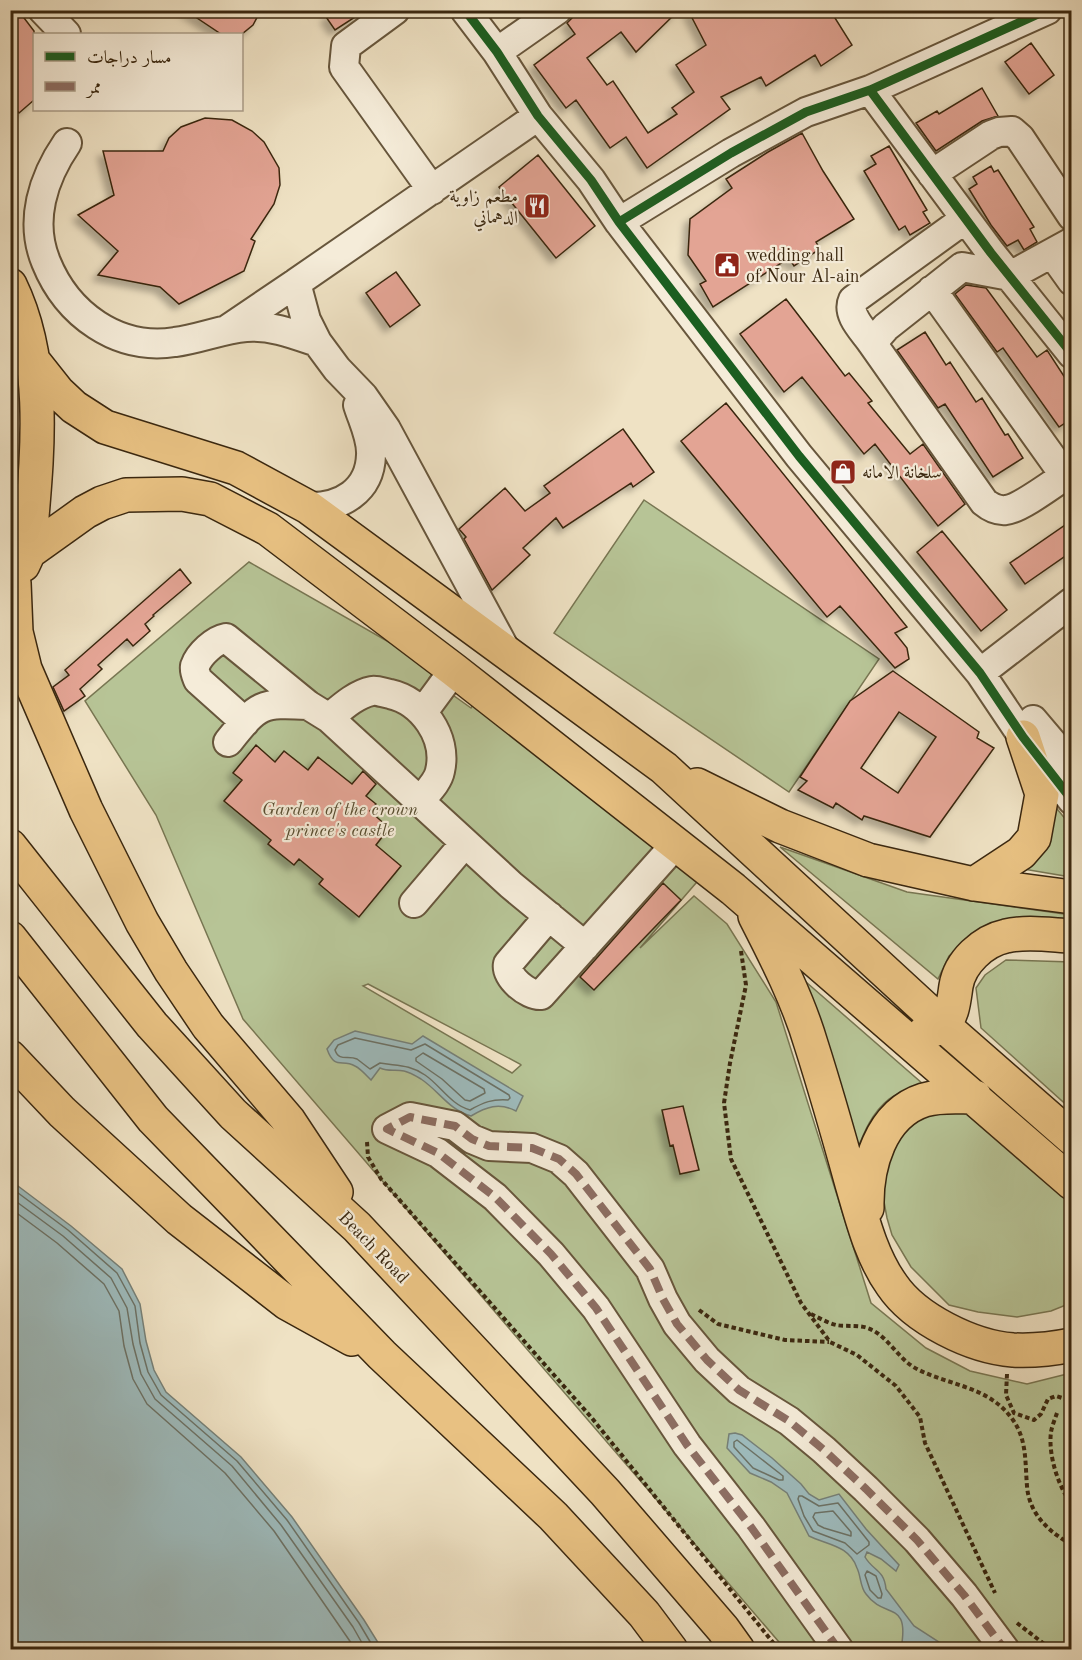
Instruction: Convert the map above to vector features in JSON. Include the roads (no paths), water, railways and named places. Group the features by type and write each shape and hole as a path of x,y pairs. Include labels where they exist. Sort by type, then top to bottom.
{"main road":[{"path":"10,285 21,307 35,363 38,425 29,552 12,587 16,632 25,669 86,810 142,922 171,971 208,1026 289,1121 326,1175 357,1227"},
{"path":"35,363 58,392 74,407 105,427 236,468 308,507 664,768 943,1025 1071,1138"},
{"path":"29,552 102,503 126,495 182,494 210,499 268,529 454,670 747,900 1071,1183"},
{"path":"975,884 1021,854 1034,838 1042,794 1023,737"},
{"path":"664,768 780,826 868,860 975,884 1071,897"},
{"name":"Beach Road","path":"10,846 152,1025 226,1106 357,1227 605,1492 723,1629 738,1650"},
{"path":"747,900 784,972 811,1041 867,1233 891,1285 919,1313 970,1339 1011,1350 1049,1349 1071,1345"},
{"path":"894,1028 924,1032 943,1025 951,1012 961,970 980,948 992,940 1006,936 1071,936"},
{"path":"10,938 153,1119 382,1355 553,1516 644,1614 671,1650"},
{"path":"10,1057 62,1112 179,1219 287,1304 382,1355"},
{"path":"867,1233 866,1193 872,1159 889,1125 922,1100 945,1096 975,1097"}],"street":[{"path":"43,10 65,33"},
{"path":"395,10 346,46 344,67 432,190"},
{"path":"465,10 497,52 538,116 591,180 619,222 799,456 980,673 1023,737 1071,800"},
{"path":"497,52 557,10"},
{"path":"619,222 731,153 806,112 870,90 1047,10"},
{"path":"870,90 964,219 1071,354"},
{"path":"225,331 538,116"},
{"path":"932,174 991,135 1012,131 1020,138 1071,216"},
{"path":"67,143 54,162 44,185 39,208 39,232 44,256 53,278 66,299 83,316 104,329 126,338 150,343 174,342 247,327 269,328 317,342"},
{"path":"932,290 1068,473 1007,510 991,507 984,502 852,314 853,300 964,219"},
{"path":"872,343 886,327 962,267 1010,276 1062,248 1071,281"},
{"path":"296,283 306,320 317,342 332,363 369,404 386,429 506,651"},
{"path":"308,507 324,507 339,503 357,489 369,469 372,453 369,438 349,381"},
{"path":"980,673 1071,604"},
{"path":"420,801 440,773 442,759 439,744 431,723 423,712 396,695 374,690 319,711 274,703 250,715 237,732 198,680 195,664 212,644 219,639 226,638 319,711 511,885 585,946"},
{"path":"423,712 454,670"},
{"path":"980,673 1009,692 1071,766"},
{"path":"414,903 465,843"},
{"path":"549,916 508,964 509,975 532,994 541,995 676,844"},
{"path":"839,1650 751,1527 687,1445 596,1308 551,1254 495,1197 438,1152 387,1129 410,1117 455,1126 472,1139 489,1146 532,1148 559,1159 576,1174 650,1269 677,1324 707,1360 739,1390 789,1421 866,1489 917,1540 964,1595 1005,1650"}],"water":[{"path":"355,1031 412,1044 423,1036 523,1096 516,1111 498,1106 482,1110 471,1116 456,1109 421,1079 408,1072 380,1068 371,1080 355,1066 333,1060 327,1049 334,1040"},
{"path":"10,1180 71,1226 122,1269 140,1304 146,1341 154,1370 166,1392 241,1457 292,1517 382,1649 11,1649"},
{"path":"729,1434 742,1435 772,1458 809,1494 819,1500 839,1494 866,1529 899,1565 896,1571 881,1559 867,1552 865,1557 881,1574 886,1589 914,1626 939,1642 945,1649 901,1649 903,1633 899,1616 873,1602 866,1594 857,1568 849,1555 837,1547 809,1536 787,1493 771,1482 750,1473 727,1448"}],"place":[{"name":"مطعم زاوية الدهماني","path":"537,206"},
{"name":"wedding hall of Nour Al-ain","path":"727,265"},
{"name":"سلخانة الامانه","path":"843,472"}],"park label":[{"name":"Garden of the crown prince's castle","path":"340,819"}]}
